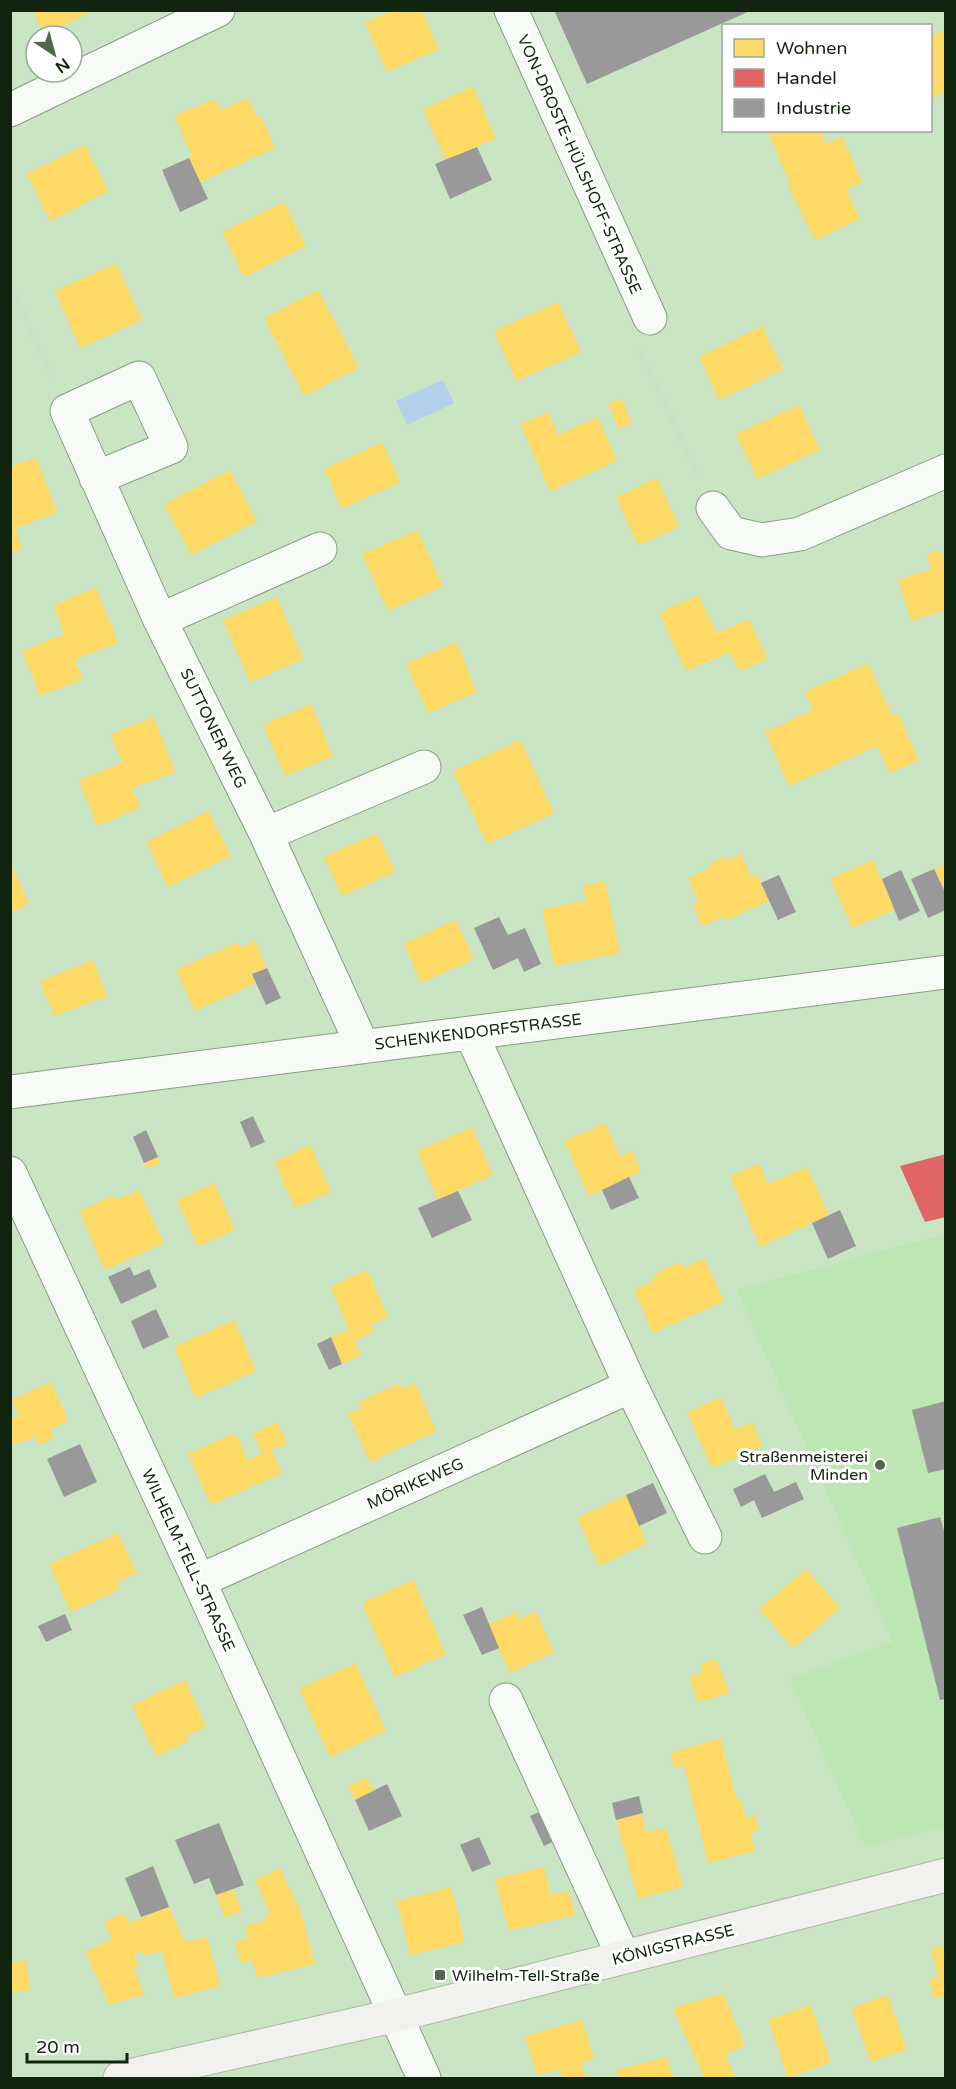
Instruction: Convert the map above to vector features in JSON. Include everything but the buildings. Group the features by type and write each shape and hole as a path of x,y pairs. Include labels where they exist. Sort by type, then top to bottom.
{"main road":[{"name":"KÖNIGSTRASSE","path":"120,2079 397,2014 945,1875"}],"street":[{"path":"10,110 218,10"},
{"name":"VON-DROSTE-HÜLSHOFF-STRASSE","path":"511,10 650,318"},
{"path":"68,411 139,378 171,447 96,478"},
{"name":"SUTTONER WEG","path":"68,411 160,620 266,834 362,1045"},
{"path":"713,508 731,533 762,540 800,534 945,471"},
{"path":"160,620 320,549"},
{"path":"266,834 424,767"},
{"name":"SCHENKENDORFSTRASSE","path":"10,1092 362,1045 945,972"},
{"path":"471,1033 631,1386 705,1537"},
{"name":"WILHELM-TELL-STRASSE","path":"10,1173 397,2014 424,2079"},
{"name":"MÖRIKEWEG","path":"199,1581 631,1386"},
{"path":"506,1701 623,1956"}],"path":[{"path":"10,285 68,411"},
{"path":"650,318 640,331 638,346 713,508"}],"shaded area":[{"name":"Straßenmeisterei Minden","path":"945,1234 945,1826 865,1846 790,1679 893,1641 737,1290"}],"water":[{"path":"443,380 454,403 407,425 396,401"}],"place":[{"name":"Straßenmeisterei Minden","path":"880,1465"},
{"name":"Wilhelm-Tell-Straße","path":"440,1975"}]}
